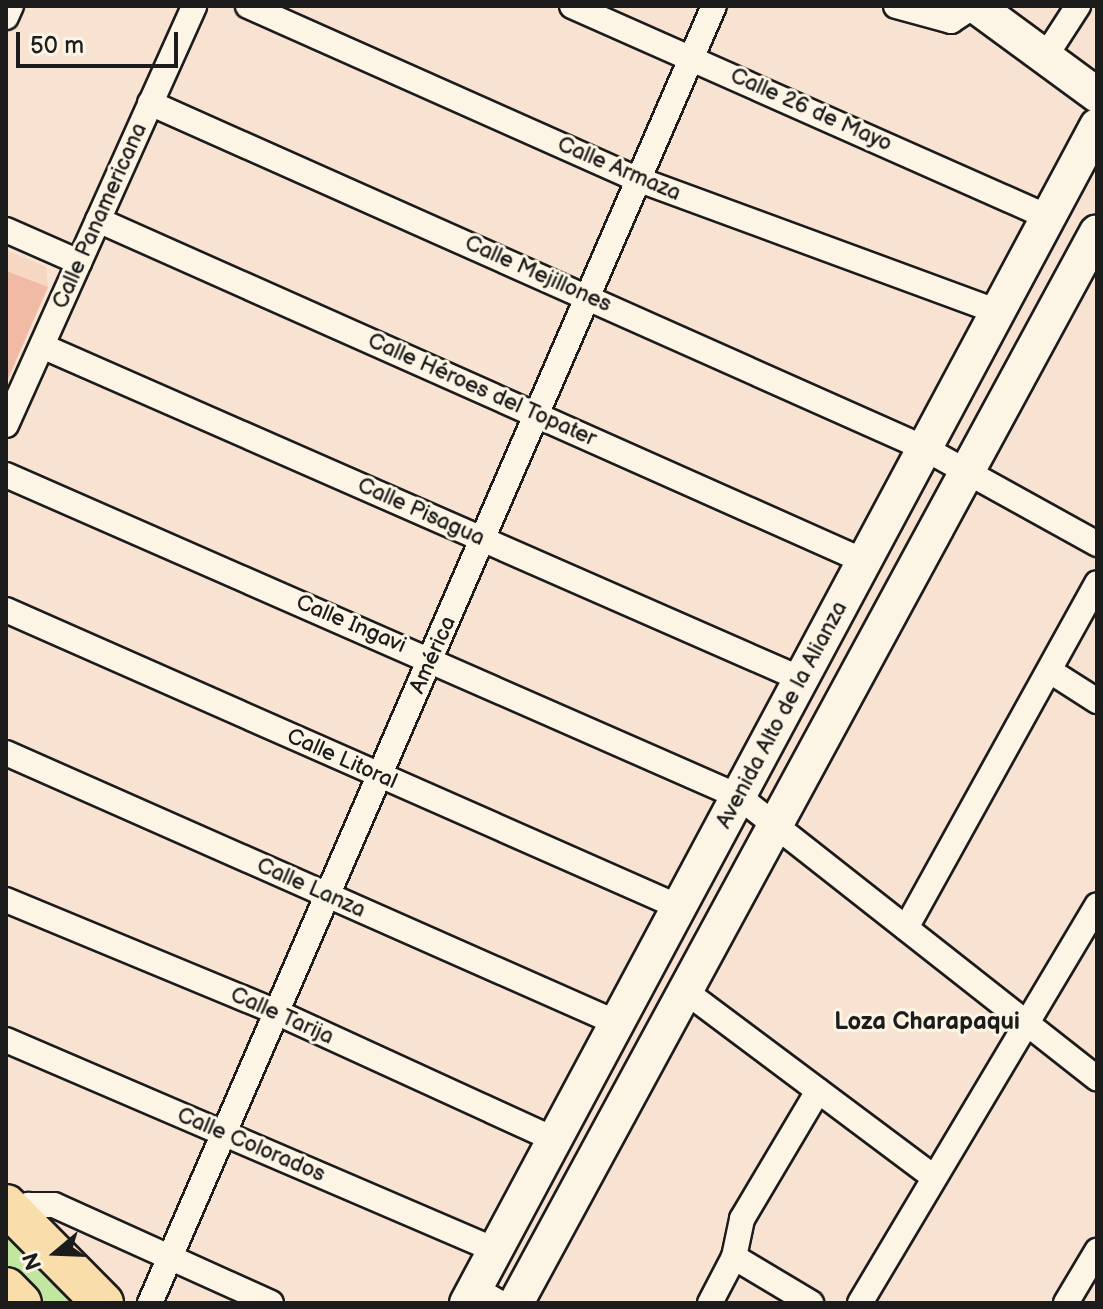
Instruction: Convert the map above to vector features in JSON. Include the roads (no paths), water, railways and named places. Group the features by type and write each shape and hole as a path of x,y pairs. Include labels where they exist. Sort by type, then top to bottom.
{"main road":[{"path":"11,1210 103,1303"}],"street":[{"path":"6,17 11,6"},
{"name":"Calle Panamericana","path":"6,425 194,6"},
{"name":"Calle Armaza","path":"248,6 637,179 998,312"},
{"name":"Calle 26 de Mayo","path":"572,6 1048,217"},
{"name":"América","path":"150,1303 325,894 485,540 534,412 714,6"},
{"path":"896,6 951,21 975,6 1097,95"},
{"path":"1045,57 1078,6"},
{"name":"Calle Mejillones","path":"150,103 924,448 1097,544"},
{"name":"Avenida Alto de la Alianza","path":"480,1298 495,1250 1097,126"},
{"name":"Calle Héroes del Topater","path":"98,220 864,561"},
{"path":"6,230 79,262"},
{"name":"Avenida Alto de la Alianza","path":"516,1303 1097,232"},
{"name":"Calle Pisagua","path":"42,346 801,679"},
{"name":"Calle Ingavi","path":"6,475 432,658 738,796 1097,1079"},
{"path":"906,928 1097,583"},
{"name":"Calle Litoral","path":"6,610 679,907"},
{"path":"1050,671 1097,701"},
{"name":"Calle Lanza","path":"6,753 617,1023"},
{"name":"Calle Tarija","path":"6,900 276,1012 554,1139"},
{"path":"860,1303 1097,905"},
{"path":"685,991 934,1177"},
{"name":"Calle Colorados","path":"6,1040 495,1250"},
{"path":"710,1303 734,1257 742,1219 818,1091"},
{"path":"11,1210 28,1205 54,1205 271,1303"},
{"path":"1068,1302 1097,1251"},
{"path":"734,1257 811,1303"}],"district":[{"name":"Loza Charapaqui","path":"927,1022"}]}
